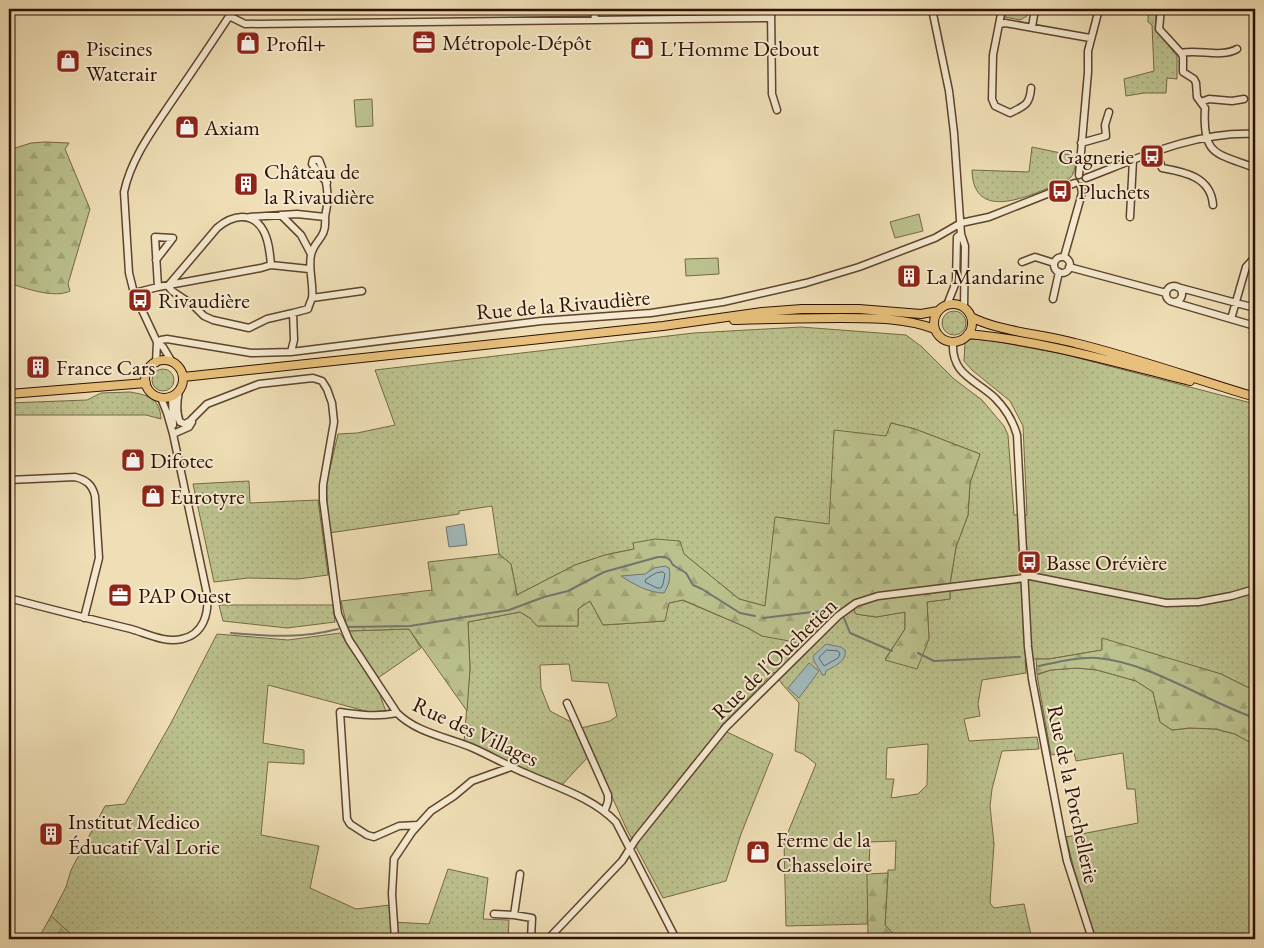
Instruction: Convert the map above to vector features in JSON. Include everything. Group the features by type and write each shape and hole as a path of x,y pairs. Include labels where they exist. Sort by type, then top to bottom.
{"main road":[{"path":"183,378 802,309 859,309 921,314 938,311 947,305 953,304 964,307 971,317 972,326 963,340 953,342 940,337 935,329 934,320 938,311"},
{"path":"971,317 987,324 1073,342 1139,360 1255,397"},
{"path":"692,322 857,318 908,322 935,329"},
{"path":"968,334 1033,343 1206,385 1219,386"},
{"path":"165,360 172,362 178,367 183,378 179,391 172,397 161,398 151,393 146,384 148,370 156,362 165,360"},
{"path":"9,394 146,384"}],"street":[{"path":"172,362 163,347 157,342 134,293 129,273 124,192 131,168 154,129 234,9"},
{"path":"594,9 595,20"},
{"path":"771,9 772,94 777,110"},
{"path":"932,9 949,91 954,133 961,234 965,246 964,307"},
{"path":"1002,9 993,55 992,99 995,106 1010,113 1028,103 1031,88"},
{"path":"1032,27 1036,9"},
{"path":"1064,257 1082,193 1075,178 1079,175 1088,72 1088,51 1090,38 1100,9"},
{"path":"1161,9 1159,29 1181,53 1183,58 1182,72 1194,79 1196,83 1197,97 1205,108 1204,130 1211,147 1216,152 1255,168"},
{"path":"229,16 245,24 771,18"},
{"path":"1000,24 1006,23 1032,27 1090,38"},
{"path":"1181,53 1188,51 1229,53 1237,49"},
{"path":"1201,102 1209,99 1232,101 1244,99"},
{"path":"1081,143 1106,136 1105,125 1109,112"},
{"path":"1086,178 1174,145 1206,137 1255,134"},
{"path":"1156,152 1162,168 1188,173 1200,180 1210,192 1213,205"},
{"path":"1130,217 1133,160"},
{"path":"1079,175 1083,175 1086,178"},
{"path":"1078,185 1085,185 1086,178"},
{"path":"168,286 204,316 248,328 267,319 308,309 312,298 309,269 311,254 325,231 328,201 327,183"},
{"name":"Rue de la Rivaudière","path":"157,342 167,339 251,353 291,352 541,321 651,313 702,306 797,285 840,273 935,238 961,223 989,217 1078,185"},
{"path":"168,286 224,222 242,216 297,214 325,216"},
{"path":"281,215 301,235 311,254"},
{"path":"250,217 263,230 271,265"},
{"path":"947,305 955,287 957,237 961,234"},
{"path":"1022,262 1035,257 1054,263"},
{"path":"1058,257 1064,257 1069,261 1070,267 1066,272 1059,272 1054,268 1054,263 1058,257"},
{"path":"1231,319 1246,267 1255,257"},
{"path":"156,260 158,287"},
{"path":"134,293 271,265 309,269"},
{"path":"1070,267 1166,293"},
{"path":"1052,299 1059,272"},
{"path":"1166,293 1171,287 1177,287 1255,308"},
{"path":"1173,302 1178,301 1181,296 1181,291 1177,287"},
{"path":"312,298 362,291"},
{"path":"1166,293 1167,298 1173,302 1255,326"},
{"path":"291,352 294,340 293,313"},
{"path":"156,362 157,342"},
{"name":"Rue de la Porchellerie","path":"953,342 953,359 957,367 999,402 1010,418 1015,430 1019,448 1029,656 1064,845 1092,939"},
{"name":"Rue des Villages","path":"196,415 207,404 258,384 313,378 322,381 332,403 334,422 323,485 323,500 338,614 349,640 404,721 422,730 473,748 510,767 590,801 605,810 616,822 676,939"},
{"path":"179,391 178,410 180,422 185,424 196,415"},
{"path":"172,397 172,434"},
{"path":"9,598 168,641 184,639 197,631 206,620 207,594 172,434 161,398"},
{"path":"172,434 188,427 196,415"},
{"path":"9,480 75,477 83,479 94,490 99,558 84,618"},
{"name":"Rue de l'Ouchetien","path":"548,939 622,861 630,848 726,727 838,616 856,603 878,596 1025,577 1049,579 1166,603 1199,602 1255,589"},
{"path":"567,703 608,795 605,810"},
{"path":"397,713 362,715 340,712 347,819 350,824 374,837 399,826 417,825"},
{"path":"395,939 392,894 394,859 417,825 431,811 472,781 510,767"},
{"path":"514,915 520,874"},
{"path":"494,914 532,918 531,939"}],"green space":[{"path":"1006,9 1029,9 1027,16 1020,20 1005,17"},
{"path":"1148,11 1156,12 1156,30 1177,56 1177,79 1167,78 1166,93 1144,93 1126,96 1124,79 1154,71 1152,25 1148,22"},
{"path":"372,99 373,126 356,127 354,100"},
{"path":"31,143 69,143 65,149 90,209 68,284 70,291 56,294 40,292 9,283 9,150"},
{"path":"1032,147 1075,156 1075,168 1072,176 1062,183 1010,201 988,200 980,194 974,185 972,170 1029,172"},
{"path":"919,214 923,231 895,238 890,222"},
{"path":"718,258 719,274 686,276 685,259"},
{"path":"954,311 963,314 966,323 963,332 954,335 945,332 942,323 945,314"},
{"path":"801,327 906,335 922,347 954,379 982,400 1004,426 1008,435 1014,515 1027,515 1023,426 1010,401 972,370 964,361 965,342 971,339 983,339 1063,354 1255,404 1255,691 1221,674 1102,639 1102,650 1049,659 1025,659 1026,673 982,680 978,704 980,716 964,719 969,741 1037,737 1039,749 1002,751 992,789 990,806 994,844 990,903 994,908 1024,904 1032,939 898,939 885,925 888,870 895,870 896,841 870,842 867,924 786,926 784,842 816,764 803,754 795,751 799,703 774,672 720,727 773,754 741,834 726,881 663,898 627,830 581,728 610,721 617,716 608,683 572,681 569,664 540,665 541,688 550,711 573,723 588,757 561,786 464,742 470,668 468,622 520,612 538,626 578,626 578,609 590,601 603,625 664,621 669,603 682,600 748,628 762,636 841,608 850,602 856,614 876,617 905,612 905,629 885,659 929,639 927,602 950,599 950,584 956,547 968,515 970,483 980,454 915,429 891,423 887,436 829,525 776,517 765,606 739,599 684,554 634,549 605,555 575,565 517,595 511,564 499,554 492,506 459,511 459,514 329,533 326,485 338,434 357,433 395,425 375,370 694,333","holes":["928,744 927,785 918,794 891,798 894,779 886,779 887,748"]},
{"path":"159,369 167,369 174,376 174,384 167,391 159,391 152,384 152,376"},
{"path":"130,392 152,399 158,406 161,419 146,415 9,415 9,403 87,400 101,393"},
{"path":"891,423 915,429 980,454 970,483 968,515 956,547 950,584 950,599 927,602 929,639 917,669 885,660 905,629 905,612 876,617 856,614 850,602 800,643 762,636 683,600 669,603 665,621 603,625 590,601 578,609 578,626 537,626 530,618 520,612 468,622 470,668 467,711 409,629 348,631 341,601 432,590 428,562 499,554 511,564 517,595 575,565 605,555 634,549 633,543 655,539 680,541 684,554 739,599 765,606 775,517 829,524 834,430 886,436"},
{"path":"249,481 250,503 318,500 328,575 298,579 248,578 214,582 193,484"},
{"path":"219,605 333,605 335,622 287,628 223,621"},
{"path":"409,629 421,648 378,678 348,631"},
{"path":"340,633 379,692 386,712 373,713 268,685 263,743 304,750 304,764 268,762 261,835 319,846 310,888 356,909 390,905 392,922 429,924 448,869 488,878 483,919 509,920 508,939 76,939 51,916 66,887 71,870 105,806 125,804 171,723 217,634 288,640"},
{"path":"1102,638 1221,674 1255,691 1255,745 1235,734 1216,729 1190,728 1172,730 1160,722 1153,692 1136,681 1097,670 1077,668 1051,670 1037,674 1036,659 1049,659 1102,650"},
{"path":"1077,668 1097,670 1136,681 1153,692 1160,722 1172,730 1190,728 1215,729 1235,734 1255,745 1255,939 1095,939 1066,837 1138,823 1135,789 1127,789 1123,753 1076,761 1074,752 1051,755 1037,675 1051,670"},
{"path":"888,873 885,925 898,939 868,939 867,874"},
{"path":"51,916 76,939 38,939"}],"water":[{"path":"464,524 467,545 449,547 446,527"},
{"path":"665,566 669,568 670,575 664,593 647,590 621,576 645,574 654,568"},
{"path":"826,644 841,647 845,650 845,654 840,663 826,671 825,675 822,675 813,656"},
{"path":"809,663 819,671 799,698 788,688"}],"waterway":[{"path":"347,627 410,626 509,610 544,597 568,591 604,572 658,557 665,557 670,560 673,565 686,573 693,585 740,613 755,616"},
{"path":"763,618 837,609"},
{"path":"844,618 850,633 892,651"},
{"path":"231,633 272,636 310,634 338,629"},
{"path":"918,653 934,661 1020,657"},
{"path":"1039,666 1082,658 1117,661 1157,674 1255,718"}],"place":[{"name":"Métropole-Dépôt","path":"424,42"},
{"name":"Profil+","path":"248,43"},
{"name":"L'Homme Debout","path":"642,48"},
{"name":"Piscines Waterair","path":"68,61"},
{"name":"Axiam","path":"187,127"},
{"name":"Gagnerie","path":"1152,156"},
{"name":"Château de la Rivaudière","path":"246,184"},
{"name":"Pluchets","path":"1060,191"},
{"name":"La Mandarine","path":"909,276"},
{"name":"Rivaudière","path":"140,300"},
{"name":"France Cars","path":"38,367"},
{"name":"Difotec","path":"133,460"},
{"name":"Eurotyre","path":"153,496"},
{"name":"Basse Orévière","path":"1029,562"},
{"name":"PAP Ouest","path":"120,595"},
{"name":"Institut Medico Éducatif Val Lorie","path":"51,834"},
{"name":"Ferme de la Chasseloire","path":"758,852"}]}
